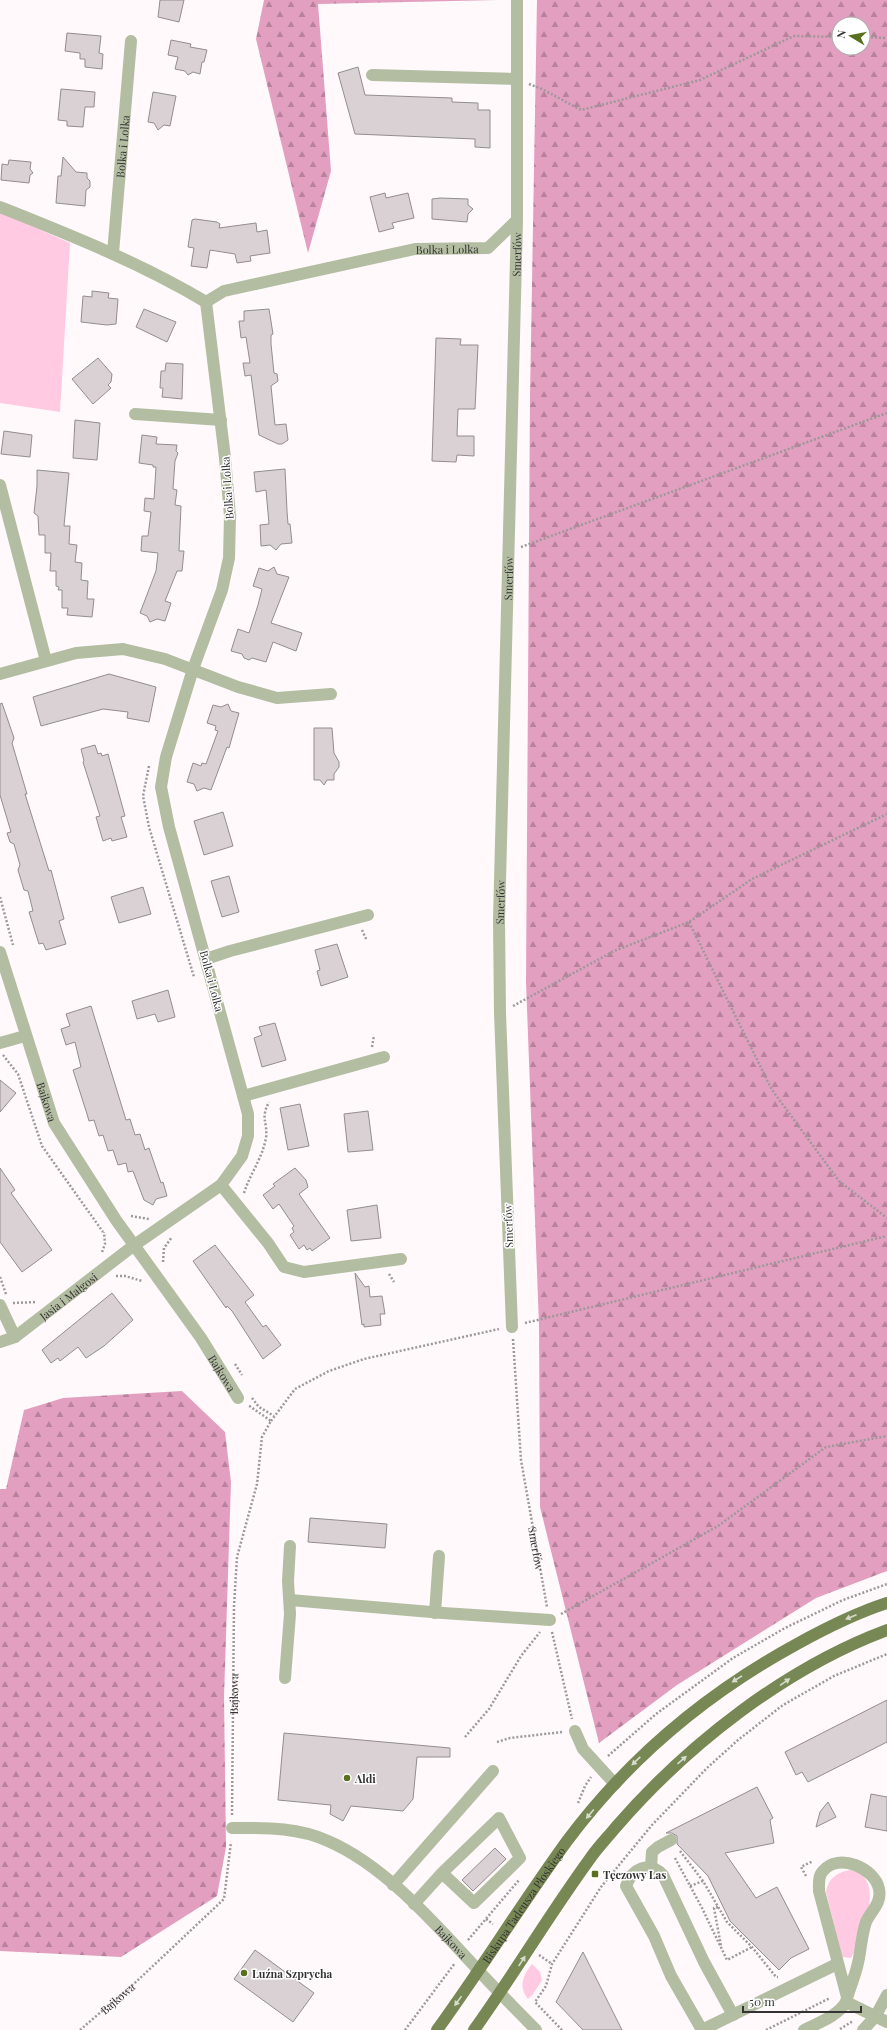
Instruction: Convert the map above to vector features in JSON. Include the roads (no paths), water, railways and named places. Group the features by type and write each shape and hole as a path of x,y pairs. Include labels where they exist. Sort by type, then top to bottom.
{"main road":[{"name":"Biskupa Tadeusza Płoskiego","path":"437,2030 479,1972 568,1841 615,1784 635,1763 680,1721 730,1684 773,1657 832,1625 887,1603"},
{"path":"474,2030 589,1859 634,1807 678,1762 747,1707 802,1670 850,1646 887,1630"}],"street":[{"name":"Smerfów","path":"512,1327 500,1013 499,920 517,220 517,0"},
{"name":"Bolka i Lolka","path":"113,253 131,41"},
{"path":"372,76 516,79"},
{"path":"0,207 113,253 174,283 206,302"},
{"name":"Bolka i Lolka","path":"133,1246 221,1184 242,1156 248,1136 248,1114 169,827 161,787 166,757 193,670 222,590 229,558 230,516 221,420 206,302 224,291 415,249 488,248 517,220"},
{"path":"135,414 221,420"},
{"path":"0,485 46,661"},
{"path":"0,674 76,653 123,649 165,659 238,687 277,698 331,694"},
{"path":"206,959 230,951 368,915"},
{"name":"Bajkowa","path":"0,952 14,994 25,1036 54,1123 133,1246 201,1338 238,1398"},
{"path":"0,1044 25,1036"},
{"path":"243,1096 384,1057"},
{"path":"221,1184 268,1242 284,1267 304,1272 401,1259"},
{"name":"Jasia i Małgosi","path":"0,1342 15,1337 133,1246"},
{"path":"6,1302 15,1337"},
{"path":"285,1678 289,1635 290,1600 288,1582 290,1546"},
{"path":"435,1613 439,1556"},
{"path":"290,1600 435,1613 550,1620"},
{"path":"575,1731 582,1749 615,1784"},
{"path":"393,1885 493,1771"},
{"path":"414,1904 442,1873 499,1818 520,1858 474,1903 442,1873"},
{"name":"Bajkowa","path":"232,1828 272,1828 300,1831 344,1849 393,1885 414,1904 536,2030"},
{"path":"651,1867 652,1852 658,1846 671,1840"},
{"path":"804,2030 836,2013 846,2000 857,1967 866,1923 876,1907 880,1890 877,1882 864,1868 843,1863 833,1865 824,1870 819,1878 819,1891 846,2000 875,2017 887,2022"},
{"path":"733,2015 704,1962 663,1875 658,1869 651,1867 637,1870 629,1878 626,1886 654,1936 671,1976 702,2030 733,2015 837,1964"},
{"path":"863,2030 875,2017 887,1995"}],"place":[{"name":"Aldi","path":"347,1778"},
{"name":"Tęczowy Las","path":"595,1874"},
{"name":"Luźna Szprycha","path":"244,1973"}]}
